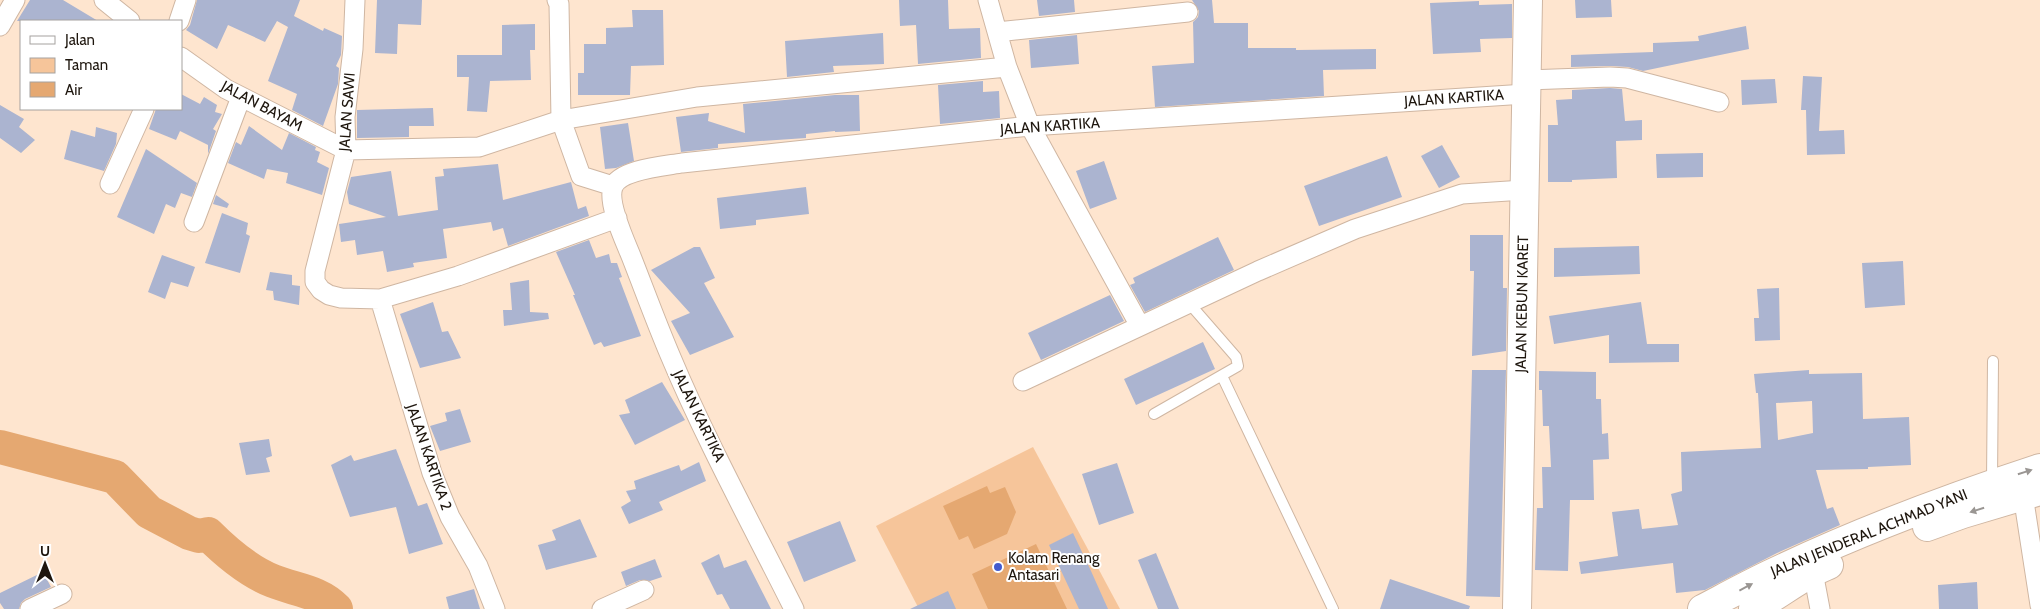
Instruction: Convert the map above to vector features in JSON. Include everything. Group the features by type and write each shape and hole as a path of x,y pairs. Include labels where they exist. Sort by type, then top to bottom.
{"main road":[{"name":"JALAN KEBUN KARET","path":"1517,609 1528,0"},
{"name":"JALAN JENDERAL ACHMAD YANI","path":"1702,609 1768,574 1817,552 1992,483 2040,468"},
{"name":"JALAN JENDERAL ACHMAD YANI","path":"1752,609 1774,599 1812,572 1963,514 2031,493"}],"street":[{"path":"0,26 15,0"},
{"path":"104,0 129,20"},
{"path":"180,20 186,0"},
{"name":"JALAN SAWI","path":"355,0 353,49 345,117 346,150 315,271 315,282 321,290 329,295 341,298 380,299"},
{"path":"557,0 559,4 562,120 581,176 613,186"},
{"path":"988,0 1007,67 1030,126 1140,326"},
{"path":"997,32 1188,12"},
{"name":"JALAN BAYAM","path":"182,58 226,89 346,150"},
{"path":"346,150 479,147 562,120 697,97 1007,67"},
{"name":"JALAN KARTIKA","path":"794,609 694,408 670,355 617,218 611,194 613,186 633,172 682,163 1030,126 1526,87 1610,77 1627,78 1719,102"},
{"path":"194,222 241,97"},
{"path":"110,184 144,110"},
{"path":"1023,381 1305,249 1355,229 1443,198 1478,192 1524,190"},
{"path":"380,299 458,276 617,218"},
{"name":"JALAN KARTIKA 2","path":"380,299 432,473 450,517 478,566 495,609"},
{"path":"2031,493 2040,605"},
{"path":"1812,572 1820,609"},
{"path":"602,609 644,590"},
{"path":"30,609 62,594"}],"lane":[{"path":"1154,414 1238,366 1238,360 1189,303"},
{"path":"1992,483 1994,361"},
{"path":"1222,376 1333,609"}],"green space":[{"name":"Kolam Renang Antasari","path":"1033,447 1120,609 919,609 876,526"}],"water":[{"path":"987,486 990,493 1005,487 1016,512 1007,534 974,549 968,536 959,540 943,506"},
{"path":"1036,544 1067,609 988,609 972,574"}],"building":[{"path":"30,0 63,0 96,20 20,20 17,21"},
{"path":"197,0 300,0 294,16 323,31 324,28 342,36 341,55 336,66 339,68 338,84 323,126 292,110 297,94 268,81 288,27 277,21 265,42 228,25 217,49 186,30 190,25"},
{"path":"377,0 422,0 421,25 398,24 397,54 375,53"},
{"path":"899,0 948,0 949,29 980,28 981,58 918,64 916,25 900,26"},
{"path":"1037,0 1074,0 1075,12 1039,16"},
{"path":"1192,0 1212,0 1214,23 1248,23 1248,48 1296,48 1296,50 1376,49 1376,69 1323,70 1324,96 1155,107 1152,66 1194,63 1193,22 1198,17 1199,11"},
{"path":"1575,0 1611,0 1612,17 1576,18"},
{"path":"1479,1 1479,5 1512,4 1512,38 1480,39 1481,52 1433,54 1430,3"},
{"path":"632,10 663,10 664,65 631,66 630,95 578,95 578,73 584,73 584,44 606,44 606,28 633,27"},
{"path":"535,24 535,50 530,50 531,80 490,81 487,112 467,111 469,77 457,77 457,55 502,55 502,25"},
{"path":"1746,26 1749,49 1643,71 1628,67 1611,66 1571,67 1571,55 1653,52 1653,43 1699,41 1698,36"},
{"path":"883,33 884,64 833,66 834,72 787,77 785,41"},
{"path":"1077,35 1079,64 1031,68 1029,40"},
{"path":"1803,76 1822,77 1819,131 1844,130 1845,154 1807,155 1806,110 1801,110"},
{"path":"1775,79 1777,103 1742,105 1741,80"},
{"path":"983,81 983,92 999,91 1000,118 940,124 938,85"},
{"path":"1622,89 1625,121 1642,120 1642,140 1616,141 1617,178 1548,182 1548,125 1558,125 1556,100 1572,99 1572,90"},
{"path":"182,95 200,104 204,97 217,105 215,112 222,114 213,129 216,131 208,154 208,145 180,131 176,140 149,129 156,110 182,110"},
{"path":"835,95 859,95 860,131 835,131 806,134 806,138 718,144 718,148 681,152 676,117 709,113 708,121 745,133 743,104"},
{"path":"0,105 24,119 19,127 35,140 21,153 0,138"},
{"path":"433,108 434,126 409,126 409,137 357,138 357,110"},
{"path":"628,123 634,161 616,168 605,169 600,127"},
{"path":"249,126 282,150 289,133 316,147 315,150 320,152 317,162 329,168 322,195 286,183 288,173 267,169 264,179 228,163 236,142 241,145"},
{"path":"96,127 117,133 116,144 104,171 64,159 71,130 95,137"},
{"path":"1442,145 1460,177 1439,188 1421,156"},
{"path":"146,149 197,183 192,197 181,193 175,208 166,204 154,234 117,217"},
{"path":"1703,153 1703,177 1657,178 1656,154"},
{"path":"1387,156 1402,197 1319,226 1304,186"},
{"path":"1104,161 1117,199 1090,209 1076,171"},
{"path":"498,164 503,200 571,182 578,209 586,206 589,216 508,246 503,228 493,231 491,222 443,229 447,258 413,263 414,267 387,272 383,251 357,255 355,240 341,242 339,224 386,217 349,204 347,192 351,177 391,171 398,216 438,210 435,177 444,176 443,169"},
{"path":"806,187 809,214 756,220 756,225 720,229 717,198"},
{"path":"216,195 229,204 227,208 213,204"},
{"path":"222,213 248,223 246,234 250,236 240,273 205,263"},
{"path":"1470,235 1503,235 1503,288 1507,288 1506,351 1472,356 1474,271 1470,271"},
{"path":"1218,237 1234,270 1145,312 1130,285 1135,283 1133,278"},
{"path":"589,240 596,258 609,254 611,263 617,263 622,277 619,278 641,336 604,347 601,342 594,345 556,252"},
{"path":"1639,246 1640,274 1554,277 1554,248"},
{"path":"694,247 700,247 715,278 704,283 734,337 690,355 671,321 690,313 651,270"},
{"path":"162,255 195,267 188,287 171,282 165,299 148,292"},
{"path":"1903,261 1905,305 1865,308 1862,263"},
{"path":"270,272 292,275 292,285 300,286 299,305 274,300 273,291 266,290"},
{"path":"529,280 530,312 548,313 549,319 504,326 503,310 512,310 510,283"},
{"path":"1779,288 1780,340 1755,341 1754,318 1759,318 1757,289"},
{"path":"1110,295 1124,321 1041,360 1028,333"},
{"path":"433,302 442,332 448,331 461,358 420,368 400,314"},
{"path":"1641,302 1647,344 1679,344 1679,362 1609,363 1609,335 1554,344 1549,316"},
{"path":"1203,342 1215,369 1136,405 1124,379"},
{"path":"1472,370 1506,370 1500,597 1466,596"},
{"path":"1809,370 1809,374 1862,373 1863,419 1909,417 1911,465 1868,467 1868,469 1816,470 1827,509 1833,507 1840,525 1777,553 1705,590 1676,593 1673,563 1581,574 1579,562 1618,556 1612,512 1639,509 1642,529 1678,525 1671,494 1682,491 1681,452 1761,448 1758,393 1756,393 1754,374","holes":["1812,401 1813,433 1778,440 1776,403"]},
{"path":"1539,371 1596,372 1596,399 1601,399 1602,434 1608,433 1609,459 1593,460 1594,500 1570,500 1568,571 1535,570 1537,508 1543,508 1542,467 1551,467 1549,426 1543,426 1542,390 1539,390"},
{"path":"662,382 685,420 635,445 619,415 630,413 625,400"},
{"path":"460,409 471,442 440,451 430,426 447,421 445,413"},
{"path":"269,439 272,456 266,458 270,472 246,475 239,443"},
{"path":"396,449 418,506 427,503 443,544 409,554 396,507 350,517 331,465 351,455 354,461"},
{"path":"699,462 706,481 659,502 663,510 629,524 621,507 631,501 626,491 636,489 634,481 679,465 681,471"},
{"path":"1117,463 1134,513 1099,525 1082,474"},
{"path":"580,519 597,557 546,570 538,545 556,540 552,530"},
{"path":"840,521 856,561 804,582 787,542"},
{"path":"1073,533 1108,609 1079,609 1049,545"},
{"path":"1156,553 1179,609 1158,609 1138,560"},
{"path":"719,554 724,568 746,560 771,609 730,609 722,594 717,595 701,563"},
{"path":"655,559 662,577 650,581 640,580 626,586 621,572"},
{"path":"43,572 51,587 25,599 19,609 4,609 0,603 0,593"},
{"path":"1390,579 1470,606 1469,609 1380,609"},
{"path":"1977,582 1978,609 1939,609 1938,585"},
{"path":"474,589 480,609 449,609 446,597"},
{"path":"948,591 956,609 910,609"}],"waterway":[{"path":"0,447 115,477 149,512 189,533 199,536 208,534 230,554 264,577 322,598 336,609"}],"place":[{"name":"Kolam Renang Antasari","path":"998,567"}]}
